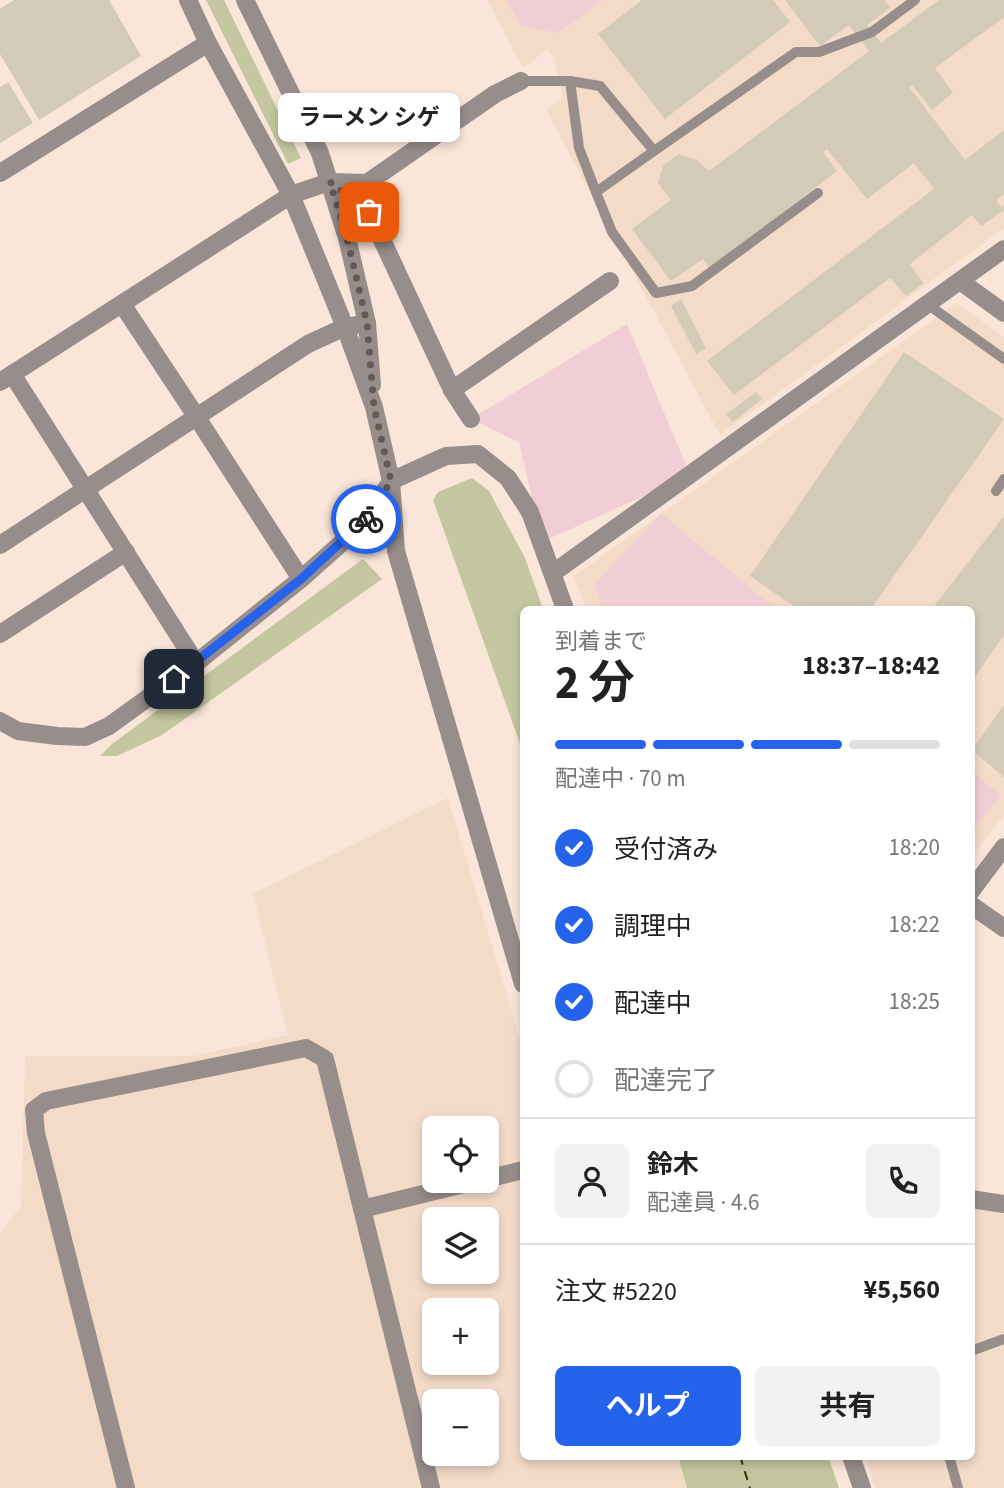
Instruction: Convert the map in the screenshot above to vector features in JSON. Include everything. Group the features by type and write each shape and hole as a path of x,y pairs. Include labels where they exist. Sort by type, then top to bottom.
{"street":[{"path":"188,0 208,43 291,195 345,327 374,407 391,481 396,551 520,974"},
{"path":"245,0 320,153 330,182 347,238 367,323 374,407"},
{"path":"0,173 208,43"},
{"path":"196,663 86,490 6,378 291,195 330,182 366,183 495,93 521,82"},
{"path":"330,182 369,212 452,390 471,419"},
{"path":"553,573 1004,249"},
{"path":"452,390 610,281"},
{"path":"960,281 1004,313"},
{"path":"122,304 197,415 301,579"},
{"path":"0,545 309,344 345,327 367,323"},
{"path":"0,721 18,731 85,737 109,726 196,663 301,579 364,523 391,481 446,456 478,454 508,478 530,512 564,606"},
{"path":"0,634 125,552"},
{"path":"975,886 1004,847"},
{"path":"975,908 1004,928"},
{"path":"126,1488 36,1133 34,1110 46,1101 306,1048 325,1059 431,1488"},
{"path":"499,1176 520,1171"},
{"path":"362,1209 427,1193"},
{"path":"975,1200 1004,1204"},
{"path":"852,1460 862,1488"}],"lane":[{"path":"596,192 796,52 819,52 872,32 915,0"},
{"path":"521,82 570,82 600,86 654,151"},
{"path":"570,82 579,148 612,232 656,293 692,286 818,193"},
{"path":"927,304 1004,359"},
{"path":"996,491 1004,479"},
{"path":"975,1350 1004,1339"},
{"path":"950,1460 958,1488"}],"shaded area":[{"path":"206,0 224,0 301,158 288,164"},
{"path":"487,0 1004,0 1004,228 720,435 546,110 563,97 553,55 547,50 523,68"},
{"path":"507,0 603,0 558,33 521,26"},
{"path":"957,303 1004,337 1004,815 975,852 975,606 585,606 574,576"},
{"path":"627,324 690,475 542,542 519,442 471,419"},
{"path":"472,478 489,491 525,558 542,606 520,606 520,744 433,500 438,492"},
{"path":"661,514 772,606 602,606 594,584"},
{"path":"363,559 382,579 162,735 117,756 100,756 112,744"},
{"path":"975,774 1000,795 975,827"},
{"path":"448,798 520,1040 520,1460 679,1460 687,1488 0,1488 0,1234 21,1206 25,1056 193,1056 288,1035 253,894"},
{"path":"975,1197 1004,1204 1004,1488 875,1488 866,1460 975,1460"},
{"path":"679,1460 829,1460 839,1488 687,1488"}],"building":[{"path":"14,0 109,0 141,56 39,120 0,54 0,9"},
{"path":"642,0 773,0 790,22 665,119 598,34"},
{"path":"785,0 884,0 890,8 867,25 881,43 939,0 1004,0 1004,17 935,68 953,93 932,110 912,85 909,87 965,160 1004,130 1004,194 996,200 1001,207 1004,205 1004,210 981,226 972,215 910,264 923,283 906,296 890,278 734,395 707,361 934,189 914,163 867,199 827,149 823,152 837,171 710,268 703,259 671,281 632,229 671,200 658,183 663,165 679,154 697,160 709,171 869,51 849,25 820,46"},
{"path":"8,82 33,123 0,143 0,87"},
{"path":"681,299 706,348 696,354 671,306"},
{"path":"904,352 1004,419 873,606 794,606 750,576"},
{"path":"756,392 762,399 733,422 726,414"},
{"path":"1004,516 1004,635 975,676 975,606 934,606"},
{"path":"1004,705 1004,777 975,753 975,746"}],"ferry route":[{"path":"741,1460 750,1488"}],"way so far":[{"path":"366,519 391,481 374,407 367,323 347,238 330,182 369,212"}],"place":[{"name":"ラーメン シゲ","path":"369,212"}],"route":[{"path":"174,679 301,579 366,519"}]}
